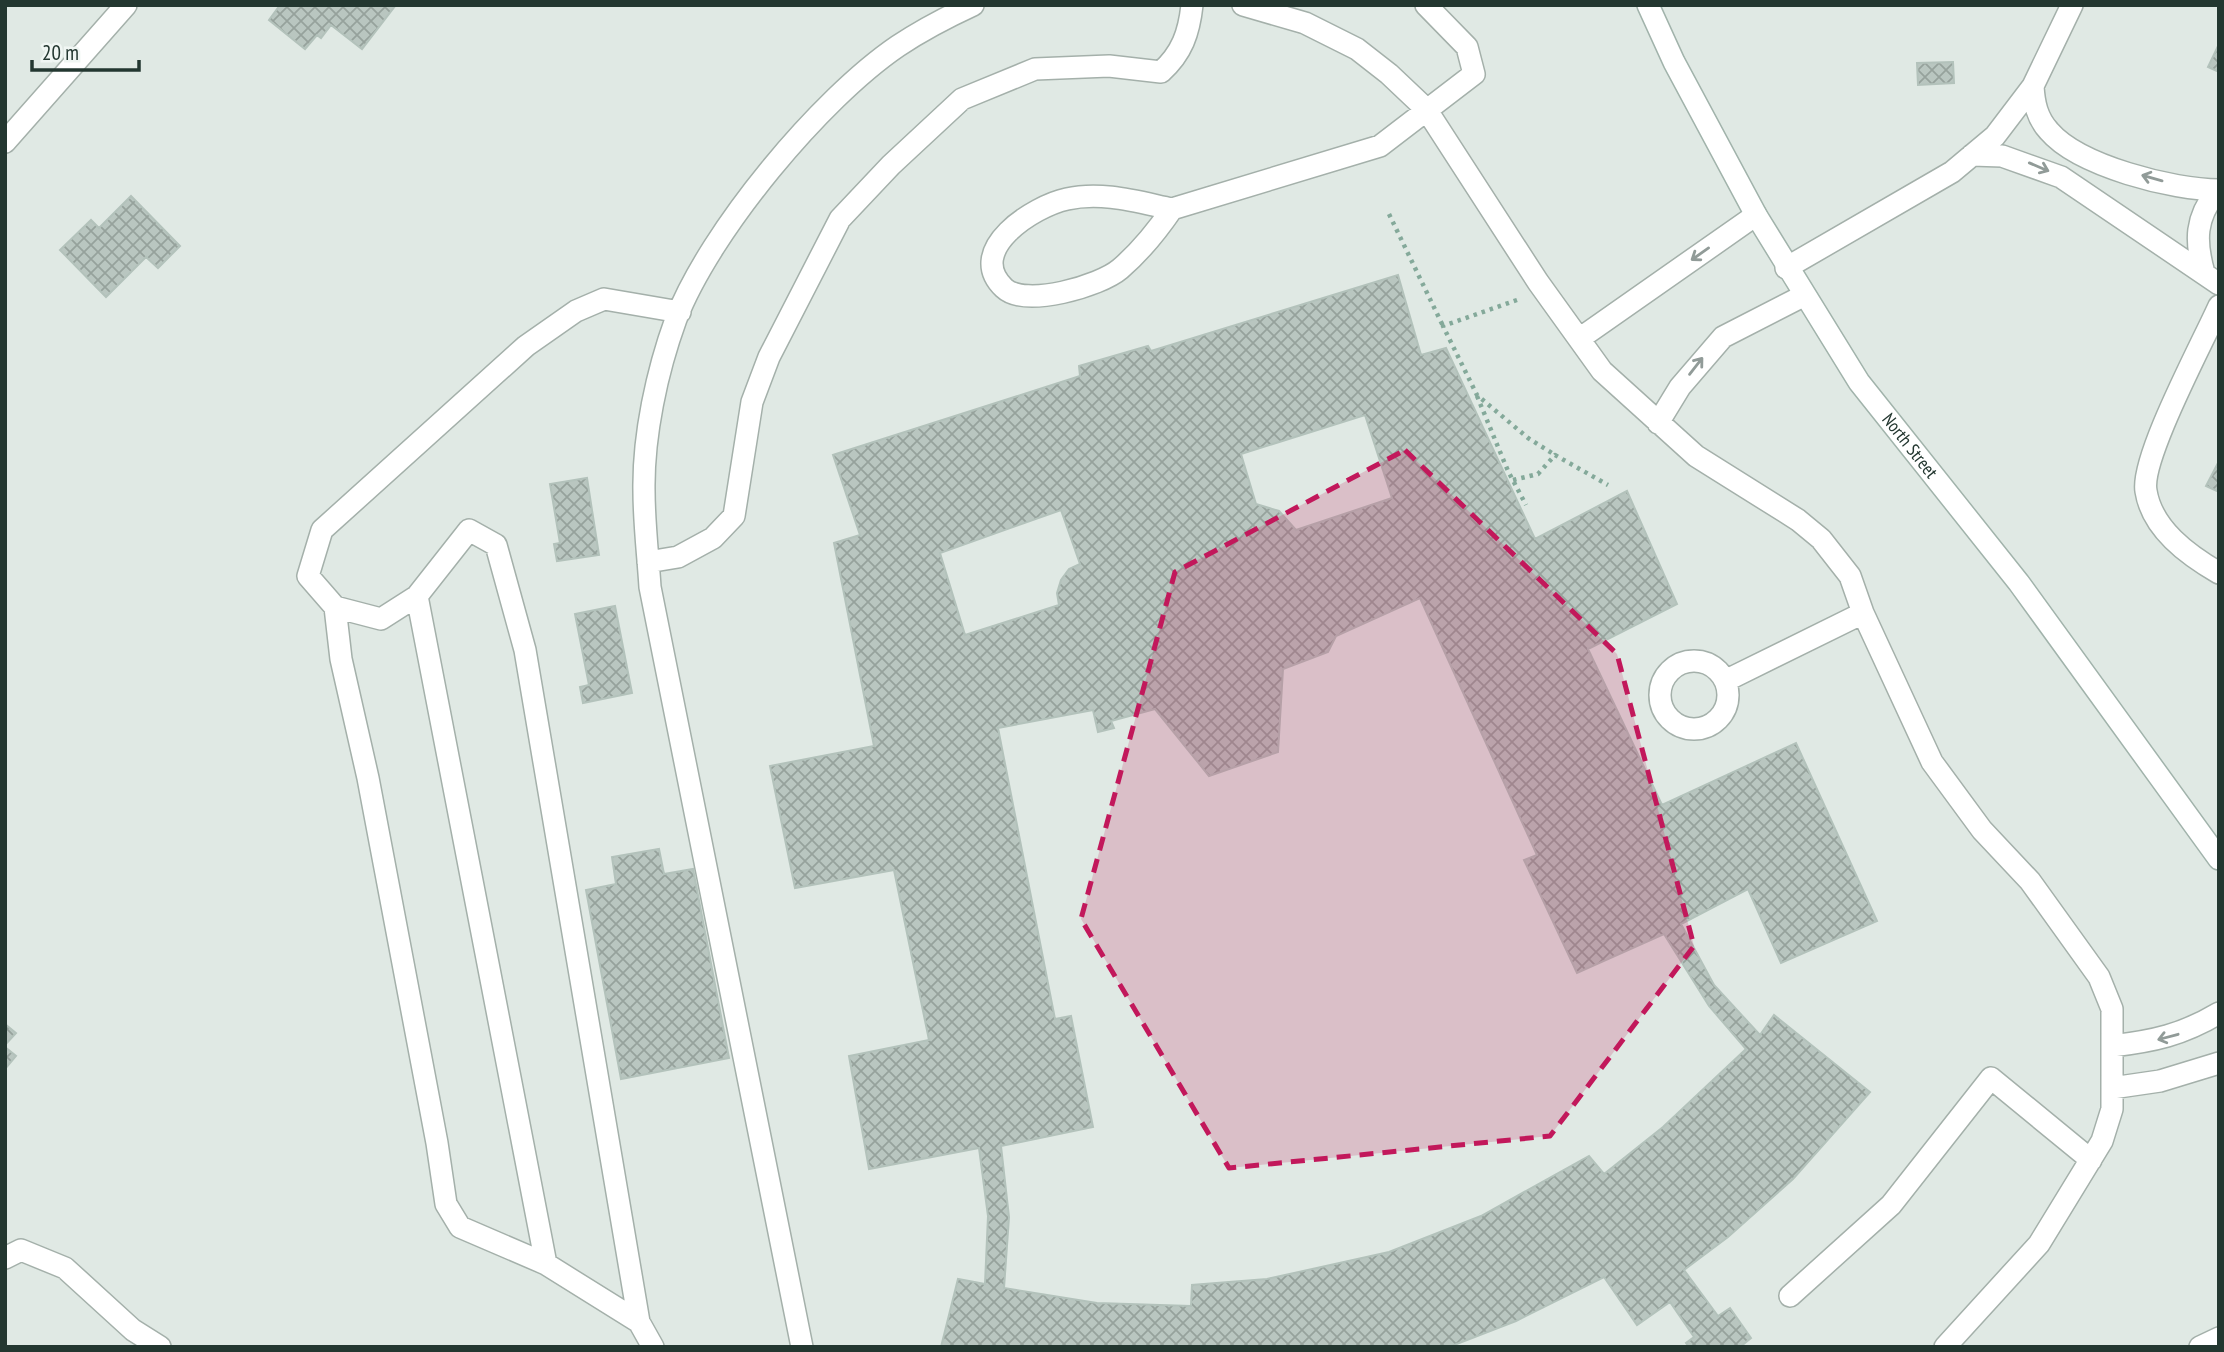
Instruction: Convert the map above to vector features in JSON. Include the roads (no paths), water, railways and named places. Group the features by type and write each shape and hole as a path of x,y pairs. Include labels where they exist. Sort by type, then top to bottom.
{"main road":[{"path":"5,142 126,5"},
{"path":"802,1347 650,587 643,489 651,423 680,312 696,275 727,228 811,122 896,47 973,5"},
{"path":"648,562 678,556 713,538 734,516 752,402 769,357 840,219 891,165 962,99 1035,69 1109,66 1161,72 1178,56 1190,26 1192,5"},
{"path":"1243,5 1305,23 1357,49 1426,109 1544,290 1602,371 1696,456 1798,520 1821,539 1850,576 1863,613 1932,761 1982,830 2030,881 2099,978 2112,1009 2112,1109 2102,1141 2039,1244 1945,1347"},
{"path":"1172,209 1152,239 1117,272 1066,292 1028,297 1005,290 994,273 995,247 1015,223 1066,199 1109,196 1172,209 1380,146 1474,74 1467,47 1426,5"},
{"name":"North Street","path":"1648,5 1674,62 1756,215 1803,296 1859,382 2027,593 2219,859"},
{"path":"1786,268 1952,172 1995,136 2033,86 2072,6"},
{"path":"2033,86 2035,107 2047,129 2066,148 2091,160 2159,181 2218,191 2199,218 2197,236 2211,279"},
{"path":"1972,155 2003,156 2061,177 2211,279"},
{"path":"1579,339 1756,215"},
{"path":"1658,423 1680,387 1723,337 1803,296"},
{"path":"653,1347 639,1321 525,650 496,545 469,530 417,596 381,619 335,607 308,576 322,530 526,346 576,311 604,299 680,312"},
{"path":"2219,306 2152,456 2145,488 2156,518 2168,535 2184,550 2219,573"},
{"path":"417,596 546,1264"},
{"path":"335,607 341,659 368,778 437,1143 446,1205 460,1227 546,1264 639,1321"},
{"path":"1725,681 1863,613"},
{"path":"2112,1046 2149,1042 2187,1032 2219,1013"},
{"path":"2112,1088 2160,1081 2219,1063"},
{"path":"1790,1296 1891,1205 1991,1078 2091,1160"},
{"path":"5,1258 21,1250 65,1268 133,1330 160,1347"},
{"path":"2200,1347 2219,1338"}]}
